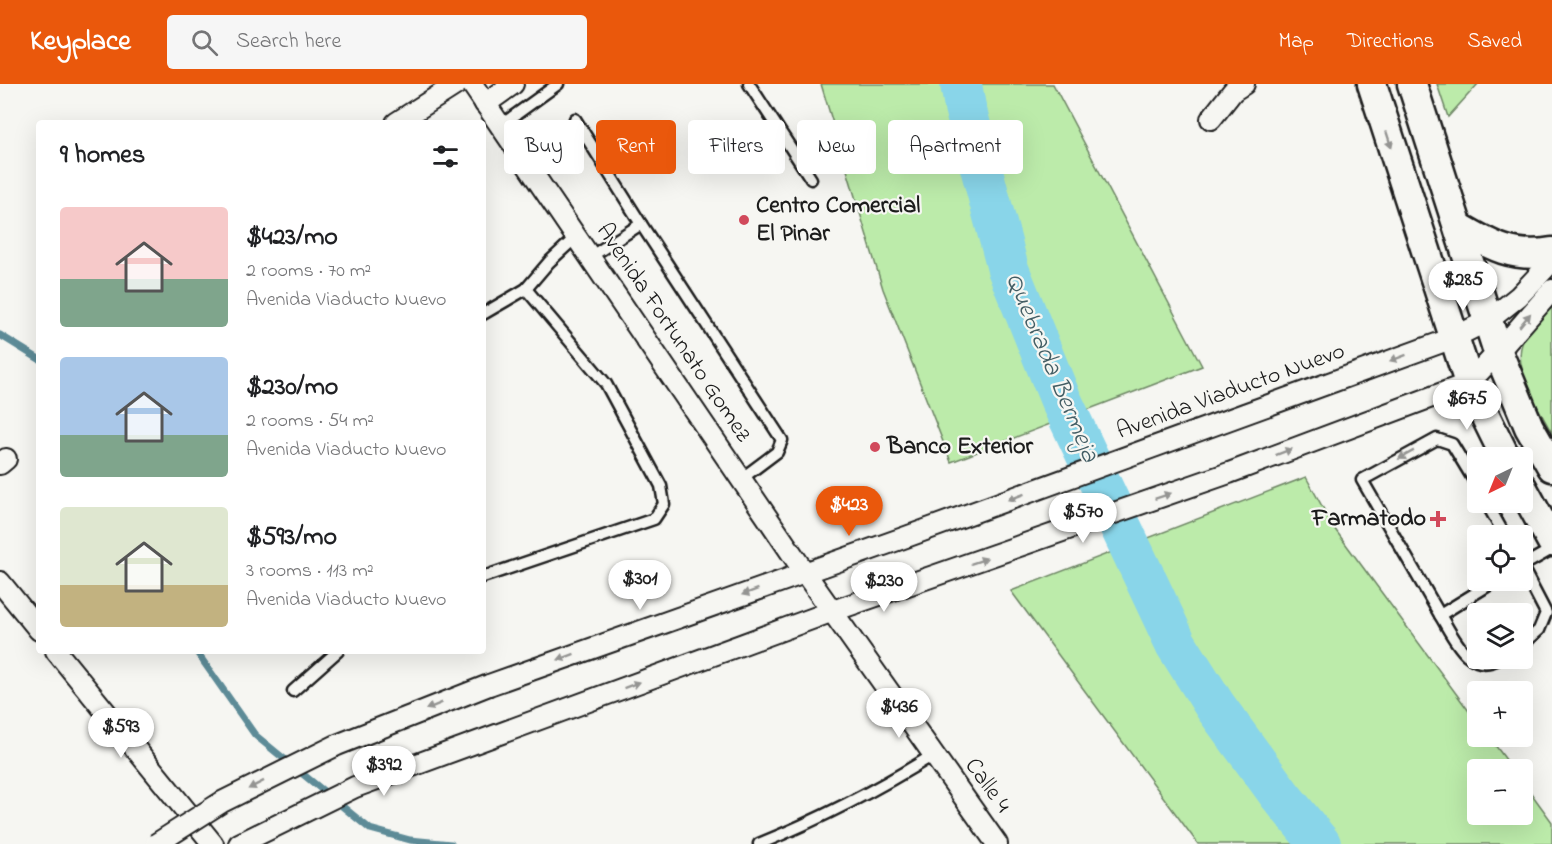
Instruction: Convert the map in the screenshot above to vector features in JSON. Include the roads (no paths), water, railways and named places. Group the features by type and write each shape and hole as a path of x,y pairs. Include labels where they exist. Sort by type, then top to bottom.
{"street":[{"path":"401,120 457,84"},
{"name":"Avenida Fortunato Gomez","path":"472,84 833,611"},
{"path":"485,104 513,84"},
{"path":"1211,119 1233,91 1244,84"},
{"path":"1371,84 1469,383 1501,447"},
{"path":"1412,84 1498,352 1529,427 1552,467"},
{"path":"1459,227 1484,242 1516,254 1534,255 1552,252"},
{"name":"Avenida Viaducto Nuevo","path":"156,844 222,802 337,745 489,685 906,537 1453,338 1489,320 1519,296 1552,261"},
{"path":"239,844 355,787 833,611 1229,473 1469,383 1552,290"},
{"path":"1533,508 1552,542"},
{"path":"0,582 36,626"},
{"name":"Calle 4","path":"833,611 997,844"},
{"path":"58,654 213,844"}],"lane":[{"path":"500,126 558,84"},
{"path":"749,84 811,179"},
{"path":"575,119 782,440 777,452 741,478"},
{"path":"590,257 641,224"},
{"path":"486,312 526,289 549,262 576,237"},
{"path":"486,576 654,519 664,504 661,486 606,384 526,289"},
{"path":"1467,469 1452,444 1437,439 1362,480 1440,615 1467,655"},
{"path":"1533,560 1552,549"},
{"path":"1533,588 1546,613 1539,630 1533,635"},
{"path":"1440,615 1479,591"},
{"path":"293,691 335,654"},
{"path":"759,844 808,824 884,786 933,755"}],"waterway":[{"name":"Quebrada Bermeja","path":"961,84 1008,269 1060,398 1176,644 1215,706 1280,795 1320,844"},
{"path":"0,335 36,357"},
{"path":"198,654 255,735 370,829 410,840 451,844"}],"place":[{"name":"Centro Comercial El Pinar","path":"744,220"},
{"name":"Banco Exterior","path":"875,447"},
{"name":"Farmatodo","path":"1438,519"}]}
